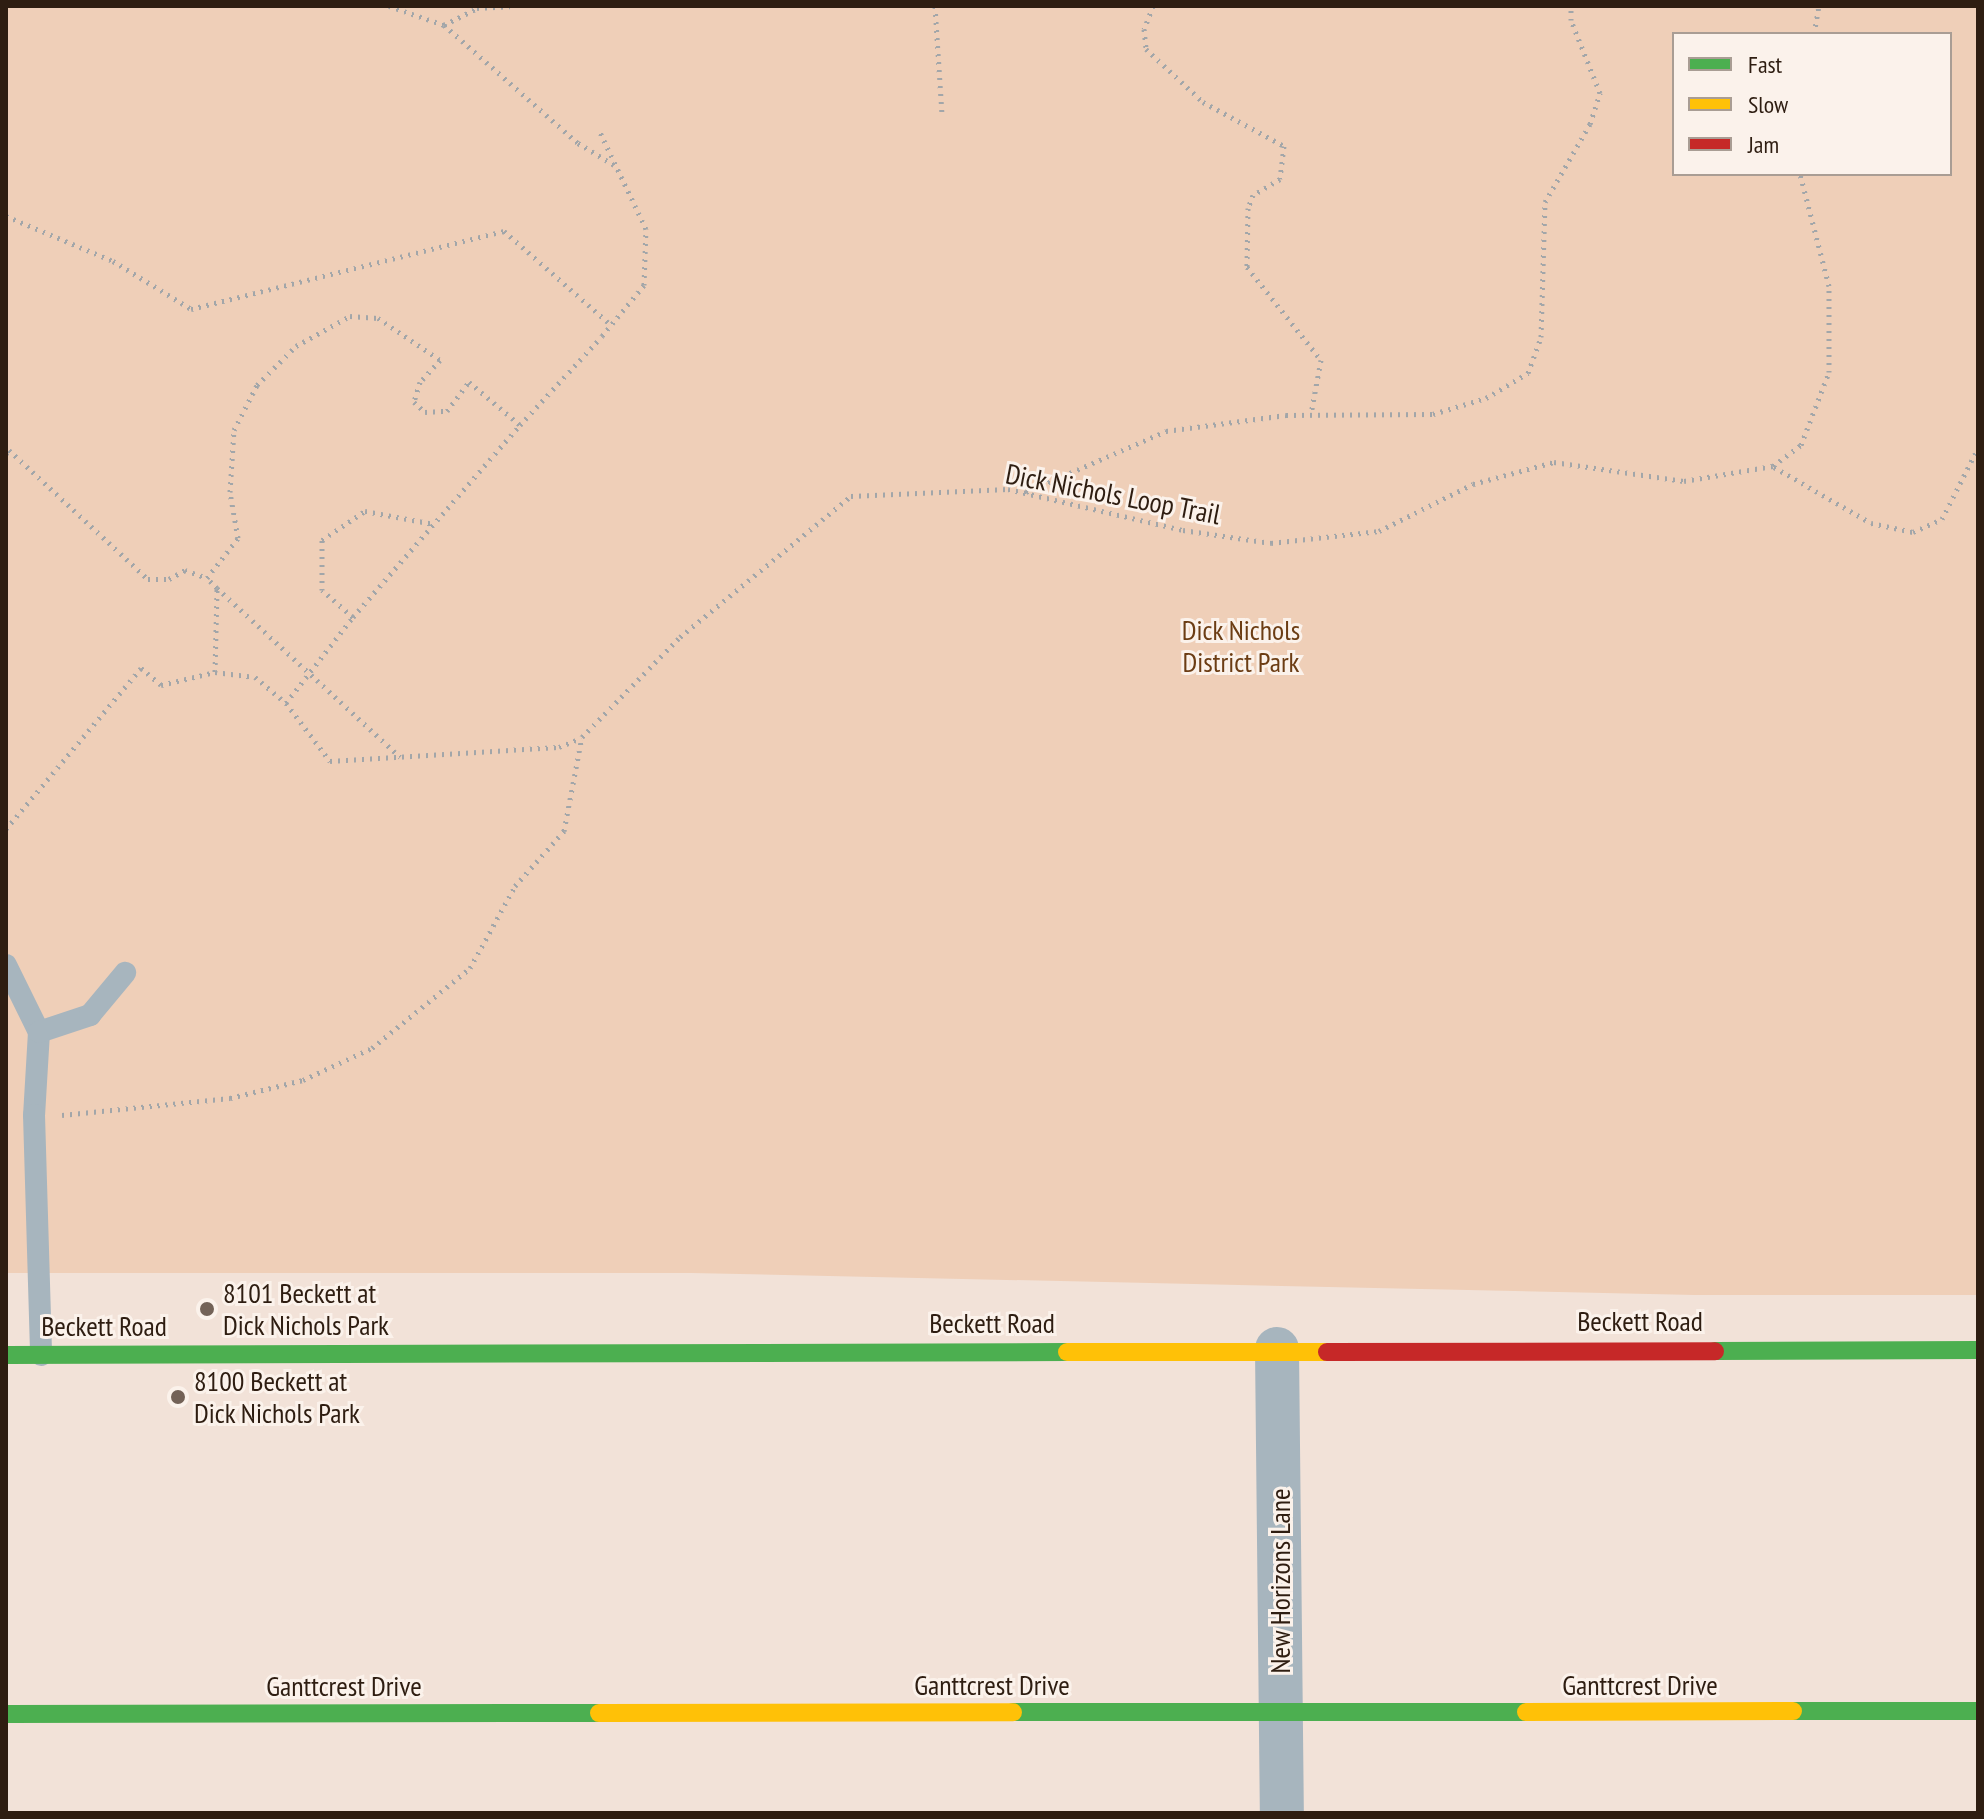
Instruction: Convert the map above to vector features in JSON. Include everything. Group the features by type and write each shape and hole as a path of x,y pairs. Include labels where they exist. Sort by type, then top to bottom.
{"street":[{"name":"Beckett Road","path":"6,1355 1277,1349 1978,1350"},
{"name":"New Horizons Lane","path":"1277,1349 1282,1813"},
{"name":"Ganttcrest Drive","path":"6,1714 1978,1711"}],"lane":[{"path":"6,965 39,1032 34,1115 41,1355"},
{"path":"39,1032 90,1015 125,973"}],"path":[{"path":"389,6 444,25 578,143 614,165"},
{"path":"444,25 477,8 510,6"},
{"path":"935,6 942,114"},
{"path":"1153,6 1144,29 1146,49 1203,102 1284,146 1280,179 1253,195 1248,208 1247,267 1321,360 1311,414"},
{"path":"1026,492 1166,431 1311,414 1433,414 1486,398 1528,373 1541,337 1545,202 1590,124 1600,93 1571,20 1571,6"},
{"path":"1814,32 1819,6"},
{"path":"286,703 353,617 644,285 646,229 599,130"},
{"path":"1801,176 1829,286 1829,372 1801,445 1773,466 1871,523 1913,532 1942,519 1978,448"},
{"path":"6,216 113,261 191,309 504,231 611,325"},
{"path":"207,578 238,538 230,492 234,430 257,385 296,346 350,316 378,318 440,360 420,382 414,402 425,412 447,411 469,382 520,425"},
{"path":"6,454 9,450 148,579 169,579 185,570 207,578 312,670 400,757"},
{"name":"Dick Nichols Loop Trail","path":"582,737 680,637 851,496 1026,492 1183,530 1271,543 1379,531 1473,484 1554,462 1684,481 1773,466"},
{"path":"353,617 322,590 322,540 365,511 434,524"},
{"path":"215,672 217,588"},
{"path":"6,829 141,668 161,685 215,672 255,677 286,703 330,761 559,747 582,737"},
{"path":"60,1115 230,1098 303,1080 372,1048 470,968 515,886 564,831 582,737"}],"green space":[{"name":"Dick Nichols District Park","path":"6,6 1978,6 1978,1295 1695,1295 691,1273 6,1273"}],"traffic: fast":[{"path":"1715,1351 1978,1350"},
{"path":"6,1355 1067,1352"},
{"path":"1793,1711 1978,1711"},
{"path":"1013,1712 1526,1712"},
{"path":"6,1714 599,1713"}],"traffic: slow":[{"path":"1067,1352 1327,1352"},
{"path":"1526,1712 1793,1711"},
{"path":"599,1713 1013,1712"}],"traffic: jam":[{"path":"1327,1352 1715,1351"}],"place":[{"name":"8101 Beckett at Dick Nichols Park","path":"207,1309"},
{"name":"8100 Beckett at Dick Nichols Park","path":"178,1397"}]}
